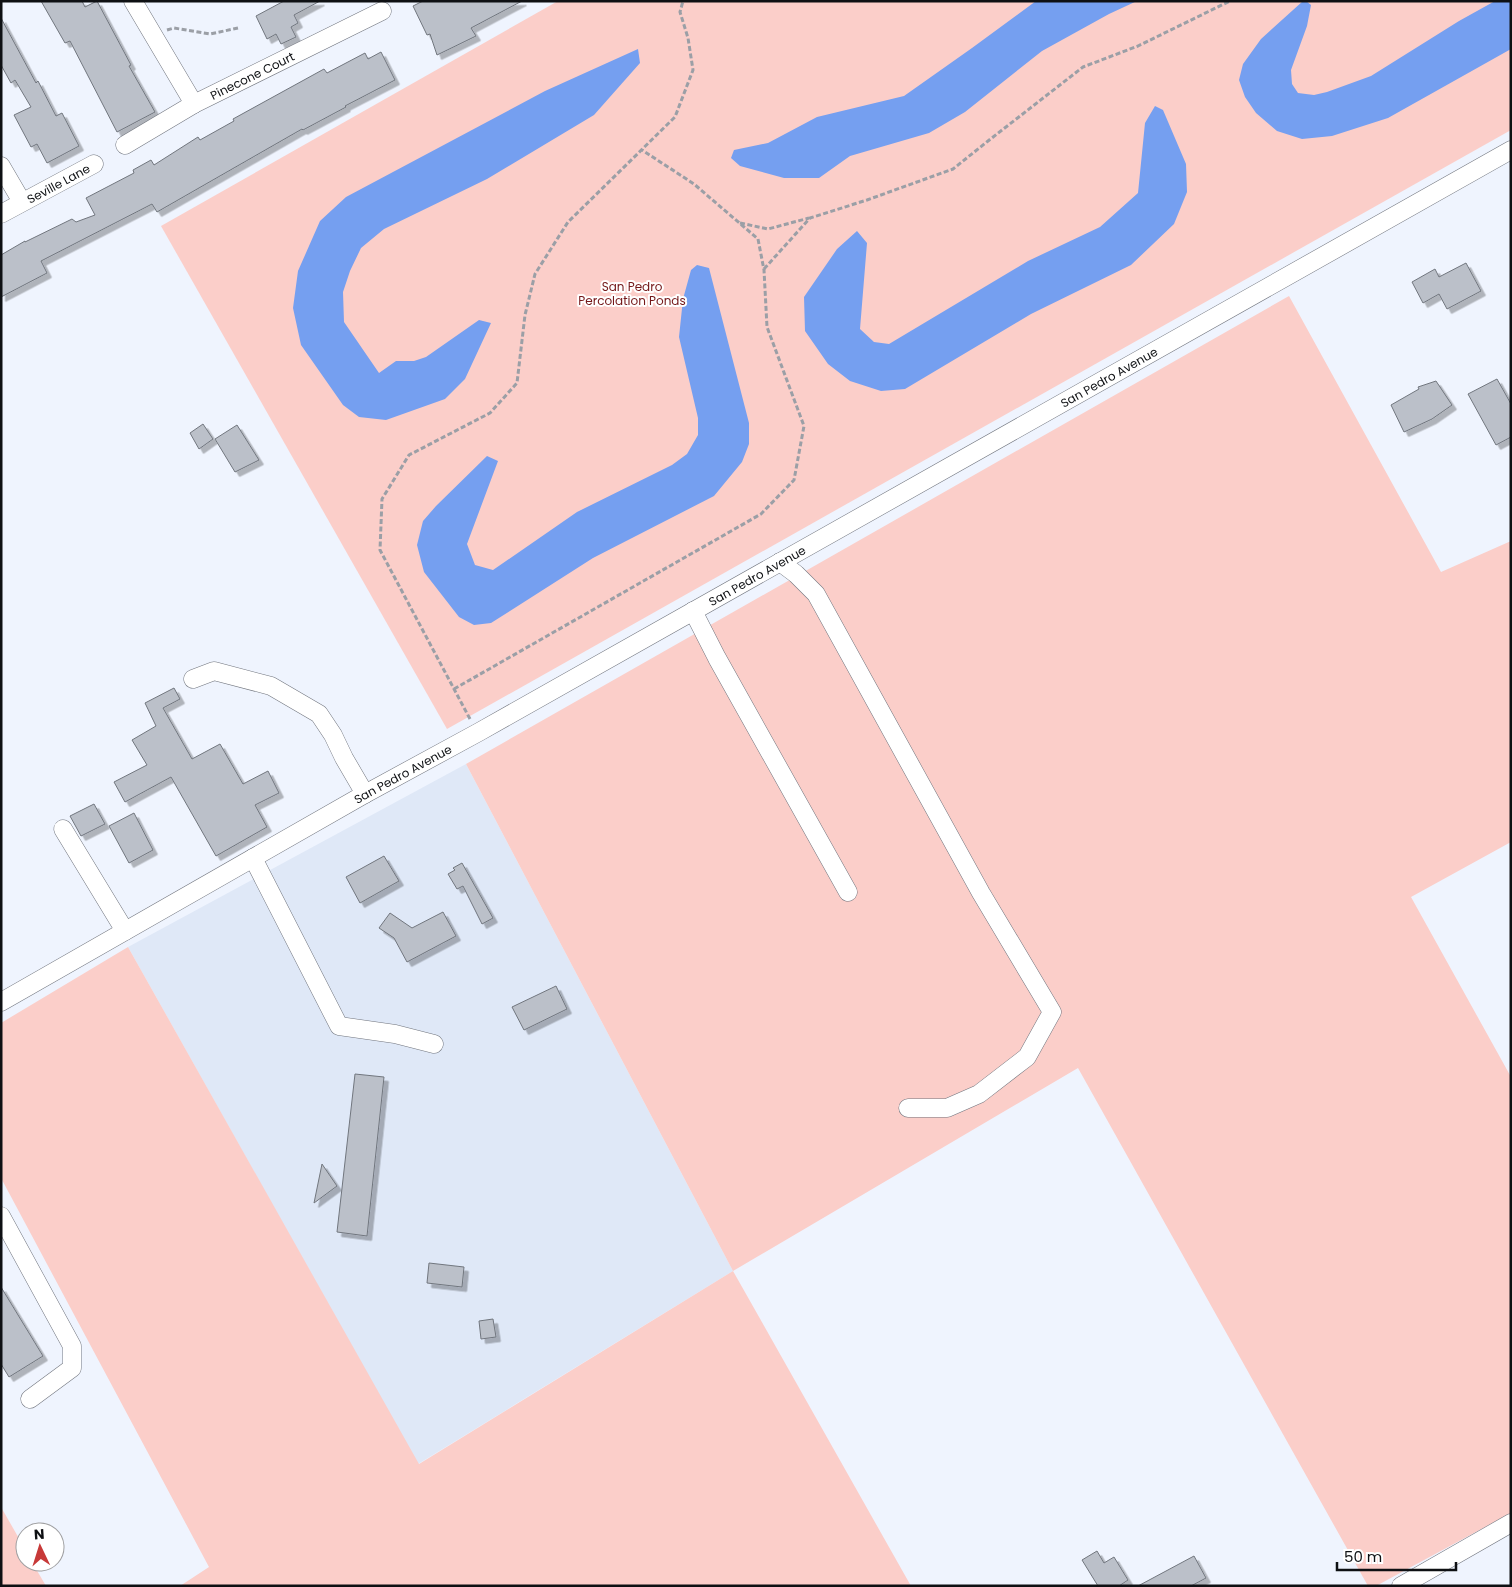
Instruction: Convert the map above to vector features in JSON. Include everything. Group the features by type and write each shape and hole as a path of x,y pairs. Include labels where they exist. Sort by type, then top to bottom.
{"street":[{"path":"133,1 194,104"},
{"name":"Pinecone Court","path":"125,145 194,104 382,11"},
{"name":"San Pedro Avenue","path":"1,1002 365,794 479,732 1511,150"},
{"name":"Seville Lane","path":"1,214 94,164"},
{"path":"1,166 22,202"},
{"path":"780,562 796,574 816,594 981,893 1052,1012 1027,1058 979,1094 947,1108 908,1108"},
{"path":"693,611 717,658 848,892"},
{"path":"193,679 214,671 270,686 319,714 333,735 365,794"},
{"path":"63,829 125,931"},
{"path":"253,858 339,1026 396,1034 434,1044"},
{"path":"1,1216 72,1346 72,1368 30,1399"},
{"path":"1401,1586 1511,1523"}],"path":[{"path":"479,732 471,721 380,550 382,499 408,455 490,413 517,383 525,315 535,274 568,222 675,118 693,70 688,38 680,12 683,1"},
{"path":"740,223 768,229 867,200 953,169 1084,68 1138,46 1230,1"},
{"path":"151,33 174,28 210,34 238,28"},
{"path":"454,689 762,514 794,480 804,426 767,327 764,270 758,239 694,184 642,150"},
{"path":"764,270 810,218"}],"shaded area":[{"path":"466,764 733,1271 418,1464 128,947"}],"green space":[{"name":"San Pedro Percolation Ponds","path":"558,1 1511,1 1511,130 447,729 161,226"},
{"path":"1289,296 1441,572 1511,541 1511,842 1411,897 1511,1077 1511,1513 1376,1586 1368,1586 1078,1068 733,1271 466,764"},
{"path":"128,947 419,1464 733,1271 911,1586 180,1586 209,1567 1,1178 1,1023"},
{"path":"1,1507 15,1532 15,1572 38,1572 46,1586 1,1586"}],"water":[{"path":"1036,1 1137,1 1109,14 1042,51 965,112 929,133 850,156 819,178 784,178 740,166 731,158 734,150 768,143 817,117 904,96"},
{"path":"1303,1 1311,5 1307,26 1291,70 1292,84 1298,93 1314,95 1327,92 1371,76 1459,21 1495,1 1511,1 1511,49 1388,118 1332,136 1302,139 1277,131 1256,113 1245,97 1239,80 1243,64 1261,39"},
{"path":"638,49 640,63 594,115 487,179 384,229 361,248 343,292 344,322 379,373 396,361 414,361 426,357 479,320 491,323 465,379 445,399 386,420 359,417 343,405 301,345 293,308 298,271 320,221 346,197 545,91"},
{"path":"1155,106 1163,110 1186,164 1187,192 1174,224 1131,265 1031,314 905,389 881,391 850,381 828,364 805,331 804,297 837,249 857,231 867,243 860,329 874,342 889,344 1028,261 1100,227 1138,193 1145,123"},
{"path":"697,265 709,268 749,423 749,444 742,462 714,496 593,558 491,623 474,625 459,617 424,572 417,545 423,521 487,456 498,461 467,544 475,565 493,570 577,512 672,465 687,454 698,435 698,418 679,337 683,299 691,270"}],"building":[{"path":"41,1 82,1 85,7 97,1 131,65 129,66 155,112 117,132 70,41 65,43"},
{"path":"284,1 320,1 294,15 298,23 291,27 296,37 281,44 276,34 267,39 256,16"},
{"path":"423,1 522,1 471,28 476,36 437,55 430,34 427,35 413,6"},
{"path":"1,18 56,116 62,113 79,146 47,163 37,144 31,147 14,115 31,107 15,80 11,83 1,65"},
{"path":"381,52 395,80 302,129 157,212 152,204 41,261 47,273 1,297 1,255 25,241 72,219 76,222 95,215 86,198 134,173 133,170 151,160 154,165 198,137 200,140 234,121 233,119 324,69 327,73 365,53 368,59"},
{"path":"1466,263 1481,291 1447,309 1439,294 1423,303 1412,282 1435,269 1439,277"},
{"path":"1497,379 1511,404 1511,437 1496,445 1468,394"},
{"path":"1436,381 1452,405 1432,419 1404,432 1391,405 1419,389 1418,387"},
{"path":"203,424 213,439 199,449 190,433"},
{"path":"237,425 259,460 235,472 215,439"},
{"path":"174,688 180,699 163,708 192,759 220,744 243,784 268,771 279,793 255,805 267,827 216,856 171,777 125,802 114,782 147,765 132,740 156,726 145,703"},
{"path":"94,804 105,824 81,836 70,816"},
{"path":"134,813 153,850 129,863 109,826"},
{"path":"384,856 399,881 360,903 346,877"},
{"path":"462,863 493,918 482,924 463,886 457,889 448,874 455,870 453,868"},
{"path":"443,912 456,936 407,962 394,938 379,928 390,913 412,928"},
{"path":"556,986 567,1009 524,1030 512,1007"},
{"path":"355,1074 384,1077 367,1236 337,1232"},
{"path":"322,1164 337,1186 314,1203"},
{"path":"429,1263 464,1267 462,1287 427,1283"},
{"path":"1,1287 43,1356 9,1377 1,1364"},
{"path":"493,1319 496,1337 481,1339 479,1321"},
{"path":"1097,1551 1104,1563 1114,1557 1128,1580 1119,1586 1098,1586 1082,1560"},
{"path":"1194,1556 1206,1578 1191,1586 1138,1586"}]}
